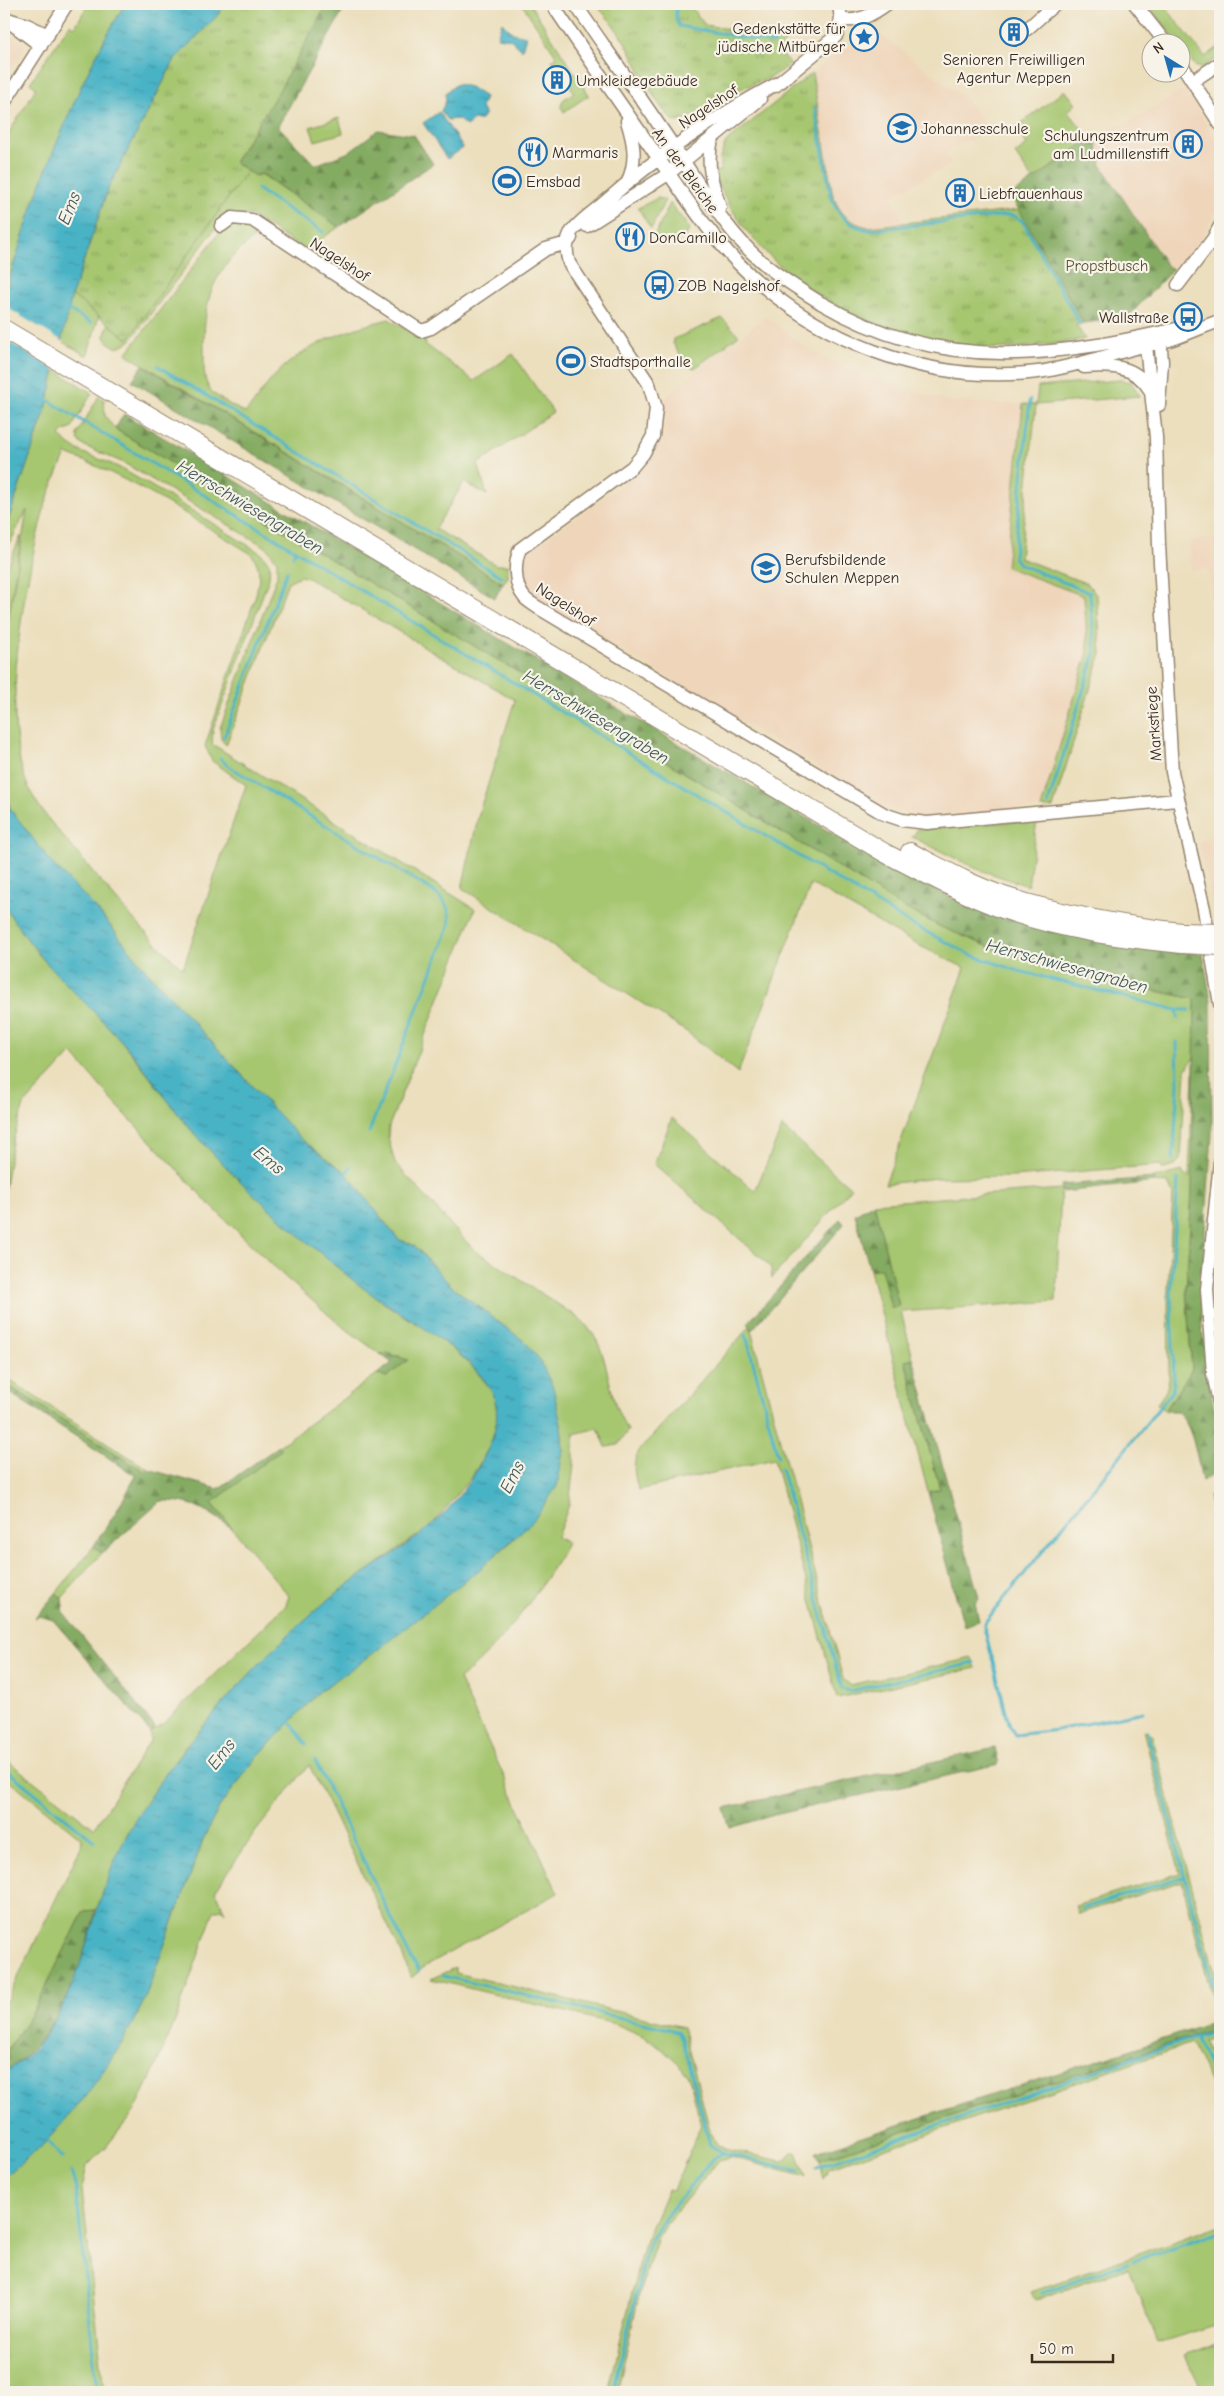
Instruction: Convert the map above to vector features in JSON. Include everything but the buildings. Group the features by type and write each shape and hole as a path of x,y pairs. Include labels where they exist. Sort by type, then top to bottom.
{"highway":[{"path":"4,316 117,390 764,783 901,862 957,890 1003,909 1049,923 1093,934 1182,938 1220,946"},
{"path":"4,329 117,390"},
{"path":"1182,938 1220,933"}],"street":[{"path":"4,102 67,4"},
{"name":"An der Bleiche","path":"552,4 668,174 736,261 784,302 835,335 924,368 993,375 1040,372 1145,340"},
{"name":"An der Bleiche","path":"575,4 724,220 760,260 800,291 843,315 881,332 920,345 991,354 1035,352 1160,337"},
{"path":"839,4 841,20 850,21 865,18 886,4"},
{"path":"1027,29 1055,4"},
{"path":"1135,4 1157,32"},
{"path":"4,18 44,40"},
{"name":"Nagelshof","path":"221,226 232,218 252,220 421,331 432,328 546,249 567,243 577,232 684,162 829,43 836,36 841,20"},
{"path":"1220,63 1193,81 1220,124"},
{"name":"Nagelshof","path":"782,81 735,106 674,147 627,183 579,224 571,234 566,252 569,264 649,384 656,408 653,436 644,454 632,467 520,549 516,568 518,584 524,597 537,608 884,814 902,820 927,823 1178,800"},
{"name":"An der Bleiche","path":"624,111 634,142 635,158 627,183"},
{"name":"An der Bleiche","path":"712,139 708,155 709,170 724,220"},
{"path":"1178,286 1213,239 1220,226"},
{"path":"1160,337 1189,325 1216,322"},
{"name":"Markstiege","path":"1156,437 1160,337"},
{"name":"Markstiege","path":"1145,340 1156,437 1159,545 1169,735 1178,800 1204,909 1220,1004"},
{"path":"1040,372 1099,366 1118,367 1137,375 1146,382 1152,393"},
{"path":"1220,1162 1207,1290 1213,1374 1220,1407"}],"shaded area":[{"path":"4,30 23,43 24,49 4,79"},
{"name":"Johannesschule","path":"877,32 962,96 984,123 982,134 945,152 952,164 891,196 905,223 869,227 852,222 837,206 812,73 831,57"},
{"path":"1185,88 1220,147 1218,152 1220,155 1220,204 1202,238 1173,269 1167,266 1101,165 1095,135 1133,120"},
{"name":"Berufsbildende Schulen Meppen","path":"765,317 815,353 871,379 952,402 1023,404 1006,567 1084,596 1088,652 1041,808 924,818 887,808 540,602 530,592 525,582 523,568 525,557 530,550 637,473 650,460 662,439 666,416 665,399 679,385"},
{"path":"1220,538 1220,600 1211,601 1208,569 1191,570 1190,540"},
{"path":"1220,835 1220,912 1215,913 1198,841"}],"green space":[{"path":"88,4 125,4 71,109 42,183 4,295 4,141 36,88 30,83 70,24 75,27"},
{"path":"225,4 327,4 278,92 234,162 247,171 128,339 72,295 108,189 175,59 218,15"},
{"path":"327,4 347,4 278,126 315,165 347,153 378,130 414,135 433,164 339,227 262,174 255,176 234,163 278,92"},
{"path":"522,4 530,4 589,95 564,112 561,107 563,100 574,92 552,60 557,57"},
{"path":"595,4 689,4 705,25 788,39 779,49 790,65 769,78 732,92 687,120 677,122 662,109 648,87 623,38"},
{"path":"1148,4 1163,4 1185,32 1169,32"},
{"path":"1192,41 1205,57 1220,46 1220,56 1203,67 1196,67 1192,62"},
{"path":"812,73 833,195 838,207 846,217 862,226 869,227 1019,210 1083,323 1076,325 1085,339 1016,348 989,348 934,341 894,330 855,315 819,295 786,271 757,243 732,210 713,172 720,171 720,158 726,142"},
{"path":"1065,90 1076,104 1068,111 1090,139 1033,180 1015,154 1027,145 1015,128"},
{"path":"339,118 343,133 315,141 310,127"},
{"name":"Propstbusch","path":"1095,135 1101,165 1167,266 1173,269 1127,318 1083,323 1011,196"},
{"path":"247,171 255,176 261,174 339,227 304,250 251,215 224,217 130,341 117,348 109,343 104,336 109,324 128,339"},
{"path":"658,198 665,200 651,229 638,208"},
{"path":"670,203 690,229 685,237 676,238 662,246 655,235"},
{"path":"245,224 257,229 259,234 230,260 220,273 213,287 205,318 204,361 207,385 213,393 245,413 271,380 296,357 325,340 389,319 419,338 426,338 425,344 474,381 513,354 553,412 478,464 487,495 464,482 435,529 496,565 508,565 508,577 503,583 126,354 223,228 227,225"},
{"path":"72,295 99,316 87,356 61,341"},
{"path":"722,318 739,335 695,368 685,365 673,343 674,339"},
{"path":"143,365 503,583 495,598 132,381"},
{"path":"55,370 92,393 71,429 64,431 60,436 81,452 120,468 174,499 262,554 270,565 269,578 213,730 212,744 475,909 389,1126 388,1137 395,1163 473,1249 576,1316 588,1328 597,1341 603,1355 614,1401 628,1430 618,1445 606,1447 598,1428 574,1434 574,1465 569,1505 557,1537 567,1543 540,1587 516,1620 489,1651 459,1679 558,1893 427,1965 411,1978 402,1954 309,1765 256,1831 215,1891 225,1912 221,1909 214,1911 174,2024 148,2084 134,2112 106,2147 87,2166 82,2189 104,2392 4,2392 4,2177 42,2146 86,2096 122,2043 143,2003 205,1835 220,1806 257,1757 320,1691 413,1622 510,1543 557,1486 563,1450 561,1424 539,1359 525,1342 451,1286 415,1246 398,1239 346,1173 301,1139 145,969 95,907 51,863 11,810 4,791 4,574 21,536 8,622 27,510 4,554 4,532 46,409","holes":["66,454 137,486 250,553 257,564 259,574 255,598 205,746 212,761 246,785 183,968 128,913 40,808 28,787 18,749 15,717 18,647 28,577 44,509"]},
{"path":"1120,380 1131,382 1140,396 1036,405 1038,387"},
{"path":"99,396 104,400 105,416 115,429 733,802 901,906 941,927 1002,952 1109,981 1195,999 1195,1056 1186,1070 1181,1159 1165,1169 1162,1169 1161,1165 1013,1177 937,1178 885,1184 965,968 914,943 811,884 738,1073 687,1032 462,888 480,809 515,700 308,578 300,576 288,582 226,745 221,739 220,728 277,576 277,561 266,547 124,463 82,445 78,440 77,434"},
{"path":"1023,404 1036,405 1020,558 1088,584 1097,596 1101,654 1053,808 1041,808 1088,652 1084,596 1006,567"},
{"path":"124,414 586,690 875,858 951,898 982,908 1203,954 1211,1001 1212,1134 1201,1288 1201,1317 1207,1374 1220,1436 1220,1469 1202,1481 1191,1434 1183,1418 1177,1411 1165,1411 1192,1369 1186,1289 1192,1192 1195,999 1109,981 1002,952 941,927 901,906 733,802 115,429"},
{"path":"1037,820 1028,886 977,869 912,837 918,829"},
{"path":"4,905 39,955 119,1038 191,1130 358,1284 388,1306 436,1335 471,1365 490,1388 496,1403 498,1422 489,1447 473,1475 431,1526 338,1592 288,1635 244,1680 185,1747 129,1830 96,1910 84,1911 32,2014 9,2047 4,2074 4,2006 81,1847 82,1839 4,1776 4,1758 94,1828 150,1741 150,1732 163,1724 286,1605 289,1596 211,1503 281,1449 279,1446 377,1374 387,1377 400,1356 380,1354 338,1323 285,1277 212,1207 111,1099 72,1053 24,1105 12,1143 4,1193"},
{"path":"1195,1069 1192,1192 1186,1289 1192,1369 1165,1411 1157,1404 1166,1391 1169,1379 1168,1291 1173,1194 1168,1183 1155,1182 1154,1178 1182,1171 1185,1176 1189,1176 1193,1073"},
{"path":"672,1118 755,1191 782,1127 851,1188 772,1278 771,1268 766,1262 654,1164"},
{"path":"1154,1178 1155,1182 1062,1192 1061,1185"},
{"path":"1061,1189 1056,1301 901,1312 913,1358 905,1361 940,1489 928,1492 870,1270 881,1267 891,1307 899,1306 874,1203"},
{"path":"874,1203 899,1306 891,1307 881,1268 870,1270 855,1214"},
{"path":"840,1219 844,1224 752,1330 748,1323"},
{"path":"750,1326 843,1679 850,1685 972,1658 976,1668 837,1698 774,1459 638,1490 634,1465 639,1451"},
{"path":"388,1353 408,1360 387,1377 377,1374 392,1363 380,1354"},
{"path":"913,1358 979,1598 975,1603 979,1621 964,1626 928,1492 940,1489 905,1360"},
{"path":"4,1377 148,1469 145,1472 4,1383"},
{"path":"4,1383 145,1472 148,1469 218,1489 279,1446 282,1449 212,1503 233,1529 200,1508 182,1502 161,1501 102,1553 93,1547 116,1512 136,1476 4,1389"},
{"path":"1220,1490 1220,1546 1209,1496"},
{"path":"93,1547 102,1553 62,1598 56,1593"},
{"path":"56,1593 62,1598 64,1613 155,1727 150,1732 53,1620 40,1616 35,1618"},
{"path":"1143,1730 1152,1735 1220,1993 1220,2027 1182,1881 1078,1914 1075,1906 1180,1873"},
{"path":"995,1748 999,1764 774,1815 730,1828 724,1808"},
{"path":"96,1910 75,1979 54,2021 24,2057 5,2072 9,2047 32,2014 84,1911"},
{"path":"456,1967 456,1973 683,2027 711,2135 718,2145 725,2149 782,2161 788,2159 792,2152 797,2152 806,2177 731,2157 719,2160 665,2225 658,2237 641,2287 617,2392 608,2392 643,2247 668,2189 673,2190 701,2126 691,2084 687,2074 662,2048 641,2035 615,2024 431,1979"},
{"path":"1218,2021 1220,2027 819,2160 816,2152"},
{"path":"1220,2027 1220,2034 1203,2040 1220,2077 1220,2103 1192,2043 834,2166 829,2168 823,2179 819,2160"},
{"path":"1220,2225 1220,2323 1158,2343 1128,2268 1035,2300 1031,2292"},
{"path":"1220,2343 1220,2392 1203,2392 1185,2355"}],"water":[{"name":"Ems","path":"125,4 225,4 218,15 175,59 108,189 72,295 46,409 4,532 4,295 35,198 55,147 82,84 105,38"},
{"path":"502,22 513,33 526,36 522,50 510,39 497,37"},
{"path":"457,84 470,87 485,97 481,108 485,114 481,120 474,120 466,126 458,119 447,120 441,111 446,101 445,93"},
{"path":"439,112 463,148 447,159 423,123"},
{"name":"Ems","path":"4,791 11,810 51,862 95,907 145,969 301,1139 346,1173 398,1239 415,1246 451,1286 525,1342 539,1359 553,1387 561,1424 563,1450 557,1486 533,1521 479,1570 371,1655 320,1691 257,1757 220,1806 205,1835 143,2003 122,2043 86,2096 42,2146 4,2177 4,2074 29,2055 36,2047 51,2026 63,2004 82,1958 114,1862 130,1829 150,1796 196,1735 246,1678 281,1642 338,1592 416,1537 445,1512 462,1492 483,1460 494,1433 497,1417 495,1400 492,1393 488,1385 474,1369 441,1340 349,1277 288,1226 250,1191 213,1154 185,1122 137,1059 116,1035 35,950 10,915 4,900"}],"pier":[{"path":"4,306 64,342 57,371 4,339"}],"waterway":[{"path":"676,4 676,20 679,26 775,43"},
{"path":"815,108 831,196 840,214 845,219 856,226 870,230 1008,215 1015,216 1023,222 1080,324"},
{"path":"257,189 323,232"},
{"path":"66,308 91,323"},
{"path":"158,366 502,577"},
{"name":"Herrschwiesengraben","path":"46,399 909,923 971,955 1019,971 1177,1010 1189,1010"},
{"path":"1030,400 1014,557 1019,564 1090,593 1095,653 1048,804"},
{"name":"Herrschwiesengraben","path":"293,556 295,549"},
{"path":"224,737 287,571"},
{"path":"220,758 227,765 433,891 447,906 450,921 449,927 369,1132"},
{"path":"1177,1010 1178,1018"},
{"path":"1173,1160 1178,1084 1177,1042"},
{"path":"344,1176 351,1166"},
{"path":"1143,1712 1057,1730 1015,1735 1010,1727 984,1627 986,1621 1172,1392 1174,1382 1171,1292 1178,1179"},
{"path":"746,1335 778,1457"},
{"path":"781,1468 842,1689 850,1691 974,1663"},
{"path":"289,1720 306,1744"},
{"path":"1147,1731 1220,2012"},
{"path":"315,1760 411,1959 419,1970"},
{"path":"4,1768 94,1841"},
{"path":"1081,1909 1185,1876"},
{"path":"443,1976 677,2031 682,2039 710,2145 724,2153 799,2171"},
{"path":"1220,2029 1196,2037 1220,2090"},
{"path":"816,2167 1196,2037"},
{"path":"45,2137 62,2158"},
{"path":"613,2392 648,2245 665,2217 714,2158 723,2153"},
{"path":"71,2171 76,2189 97,2392"},
{"path":"1133,2261 1220,2231"},
{"path":"1042,2293 1127,2263"}],"place":[{"name":"Senioren Freiwilligen Agentur Meppen","path":"1014,32"},
{"name":"Gedenkstätte für jüdische Mitbürger","path":"864,37"},
{"name":"Umkleidegebäude","path":"557,80"},
{"name":"Johannesschule","path":"902,128"},
{"name":"Schulungszentrum am Ludmillenstift","path":"1188,144"},
{"name":"Marmaris","path":"533,152"},
{"name":"Emsbad","path":"507,181"},
{"name":"Liebfrauenhaus","path":"960,193"},
{"name":"DonCamillo","path":"630,237"},
{"name":"ZOB Nagelshof","path":"659,285"},
{"name":"Wallstraße","path":"1188,317"},
{"name":"Stadtsporthalle","path":"571,361"},
{"name":"Berufsbildende Schulen Meppen","path":"766,568"}]}
